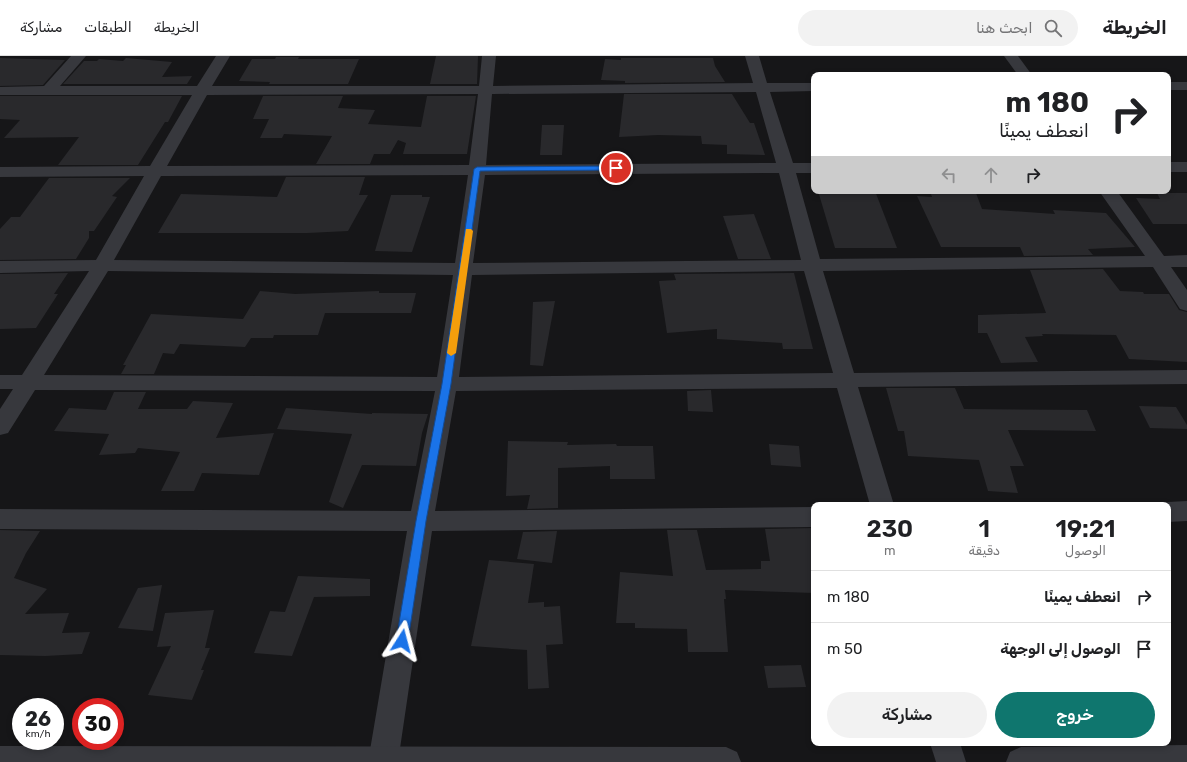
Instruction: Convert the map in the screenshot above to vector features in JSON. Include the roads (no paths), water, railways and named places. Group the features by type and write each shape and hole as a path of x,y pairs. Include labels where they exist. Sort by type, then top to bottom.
{"street":[{"path":"48,91 79,56"},
{"path":"0,427 102,265 223,56"},
{"path":"383,761 421,521 447,384 477,169 484,90 489,56"},
{"path":"752,56 786,168 812,266 881,502"},
{"path":"1011,56 1023,72"},
{"path":"1171,86 1187,86"},
{"path":"0,91 484,90 811,87"},
{"path":"1171,167 1187,167"},
{"path":"0,172 156,170 811,168"},
{"path":"1110,194 1158,261 1187,305"},
{"path":"0,267 102,265 464,269 1187,261"},
{"path":"0,382 447,384 1187,377"},
{"path":"1171,512 1187,511"},
{"path":"0,519 421,521 811,517"},
{"path":"947,746 950,762"},
{"path":"1021,762 1187,760"},
{"path":"0,761 726,762"}]}
